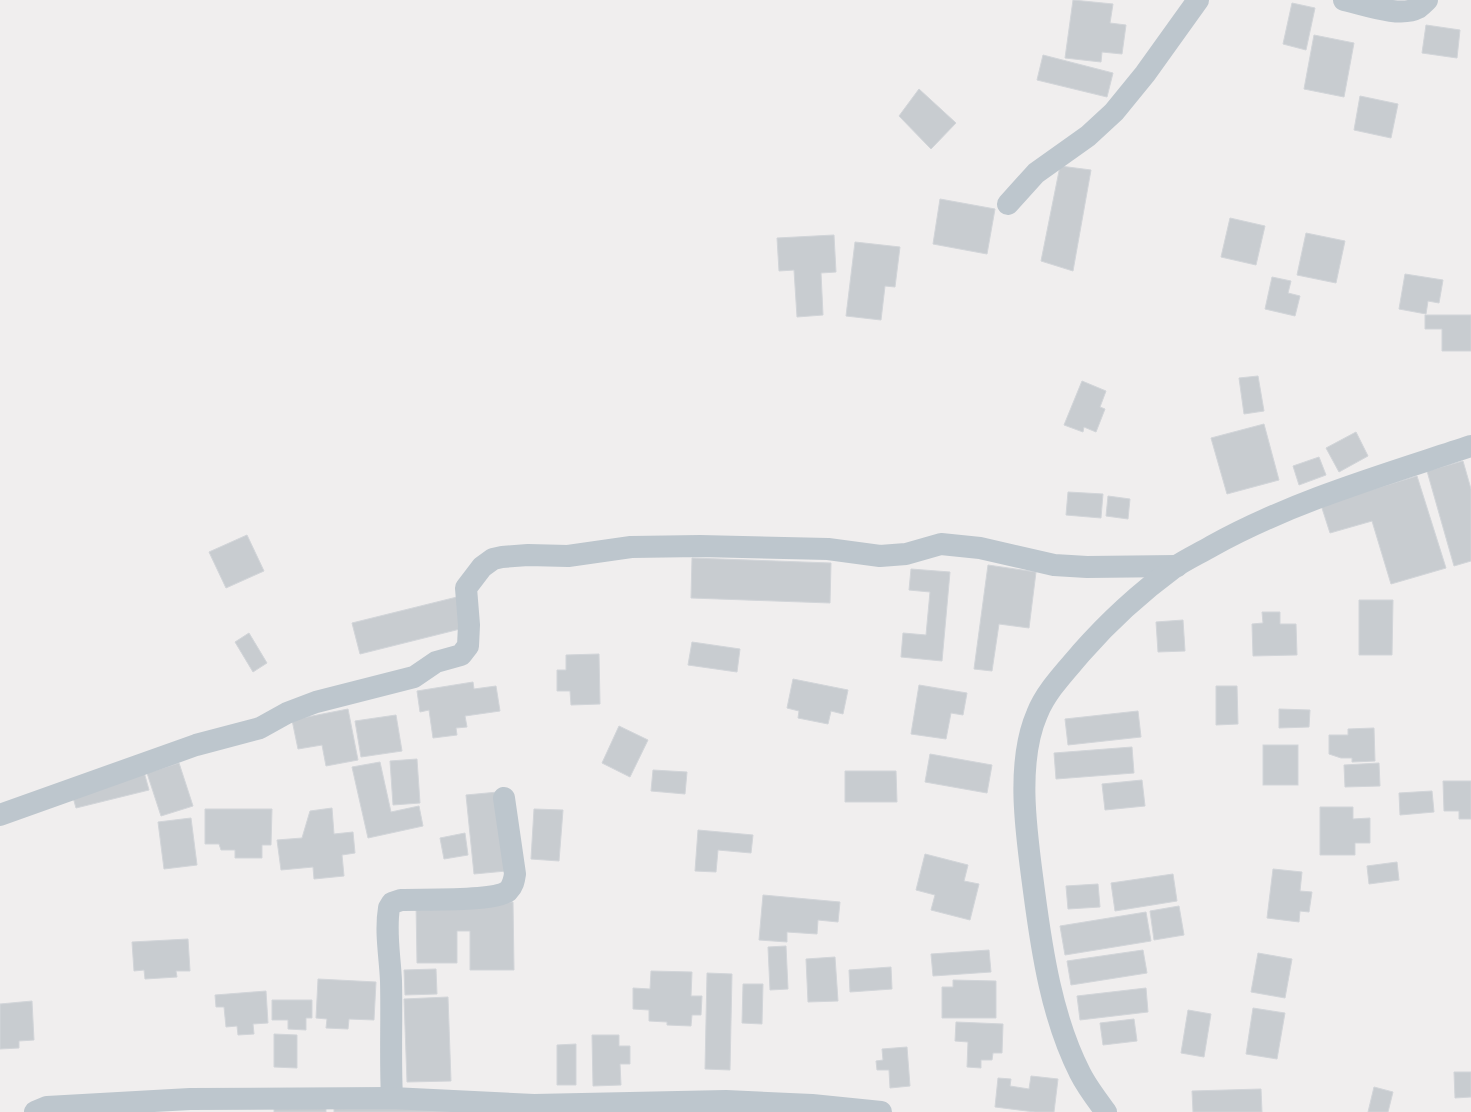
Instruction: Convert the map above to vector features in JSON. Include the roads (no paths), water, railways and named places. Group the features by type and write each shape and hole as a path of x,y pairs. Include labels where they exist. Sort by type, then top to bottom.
{"street":[{"path":"1008,204 1036,173 1088,136 1114,112 1145,74 1198,0"},
{"path":"1344,0 1382,10 1403,11 1417,9 1427,0"},
{"path":"1106,1112 1080,1074 1065,1040 1054,999 1035,903 1028,848 1025,800 1025,764 1037,713 1066,671 1104,628 1135,599 1177,566 1227,538 1268,518 1323,496 1471,446"},
{"path":"0,815 196,745 260,728 287,713 316,702 414,677 436,662 461,655 468,646 469,625 466,588 482,567 493,559 502,556 528,555 555,557 631,547 700,546 828,549 880,556 896,556 940,544 980,548 1054,565 1087,567 1177,566"},
{"path":"392,1098 390,1064 391,981 388,945 389,908 392,903 401,900 480,897 508,891 513,884 515,874 504,798"},
{"path":"35,1112 47,1107 190,1099 392,1098 534,1105 726,1101 812,1105 881,1112"}]}
